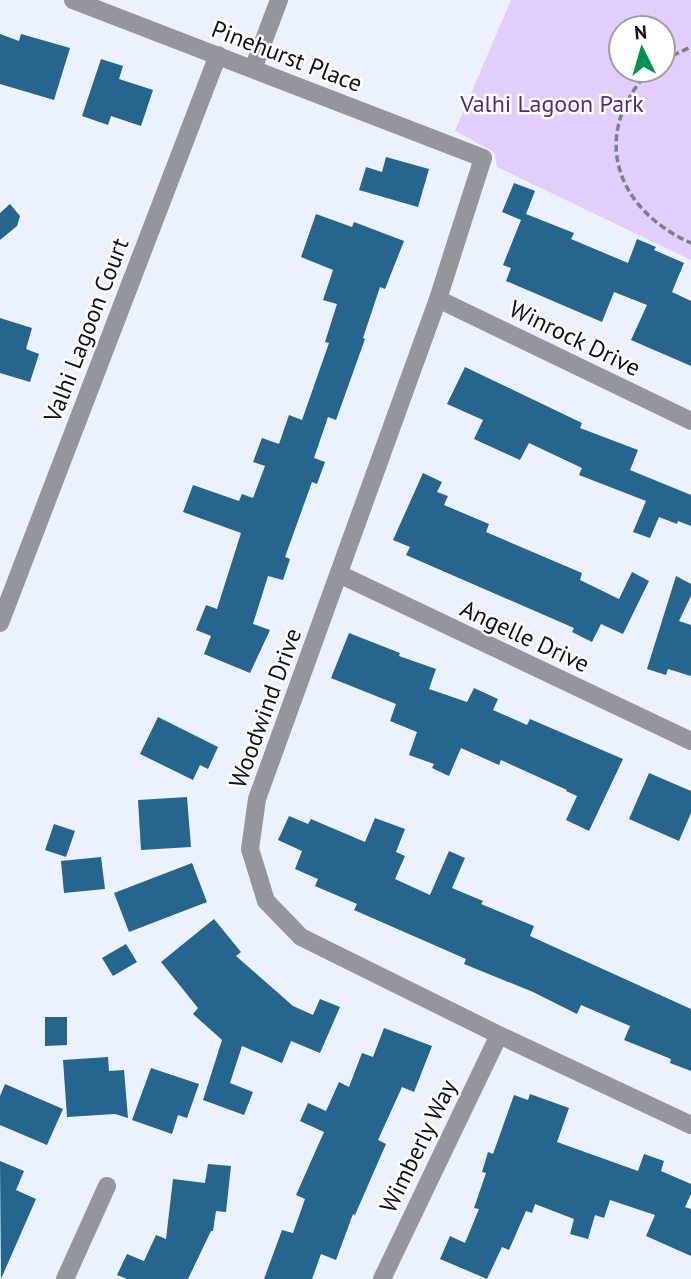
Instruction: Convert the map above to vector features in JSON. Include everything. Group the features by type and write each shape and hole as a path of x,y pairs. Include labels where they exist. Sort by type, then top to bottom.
{"street":[{"name":"Pinehurst Place","path":"73,0 483,158"},
{"path":"253,69 279,0"},
{"name":"Valhi Lagoon Court","path":"0,623 218,55"},
{"name":"Woodwind Drive","path":"483,158 438,299 257,799 250,849 266,901 301,937 499,1035 691,1125"},
{"name":"Winrock Drive","path":"438,299 691,421"},
{"name":"Angelle Drive","path":"339,574 691,741"},
{"name":"Wimberly Way","path":"382,1279 499,1035"},
{"path":"65,1279 107,1186"}],"path":[{"path":"637,84 623,108 617,128 616,150 621,175 631,196 646,215 660,227 691,243"}],"green space":[{"name":"Valhi Lagoon Park","path":"511,0 691,0 691,260 497,167 494,152 455,131"}],"building":[{"path":"0,34 19,41 21,34 70,48 54,100 0,84"},
{"path":"101,59 123,66 119,79 153,90 141,126 111,116 108,125 82,116"},
{"path":"386,157 429,169 418,207 359,190 366,167 382,172"},
{"path":"514,183 535,191 526,214 574,233 571,239 628,263 637,239 684,263 672,292 691,301 691,366 631,340 647,305 614,292 602,322 506,281 511,268 503,265 521,220 502,212"},
{"path":"10,204 20,216 17,226 0,240 0,213"},
{"path":"316,214 352,227 354,222 404,241 385,289 380,287 336,420 328,417 314,458 325,462 317,484 312,482 285,557 290,559 283,580 268,576 253,624 270,630 250,673 204,654 211,636 196,630 206,605 217,609 241,533 183,512 193,485 239,501 242,494 253,498 265,466 253,462 262,438 279,444 289,415 302,420 329,343 325,342 337,304 323,300 333,270 301,257"},
{"path":"0,318 32,328 26,349 39,354 30,382 0,373"},
{"path":"465,367 582,423 580,428 638,450 630,470 691,495 691,526 659,517 650,538 633,532 646,501 579,475 582,468 529,443 520,460 474,439 483,420 447,404"},
{"path":"423,473 442,482 437,492 448,496 444,505 489,524 486,532 582,573 580,580 619,599 632,572 649,581 623,634 601,624 592,642 572,632 574,628 406,555 410,547 393,540"},
{"path":"676,576 691,584 691,596 679,621 691,625 691,676 668,669 666,675 647,669"},
{"path":"349,633 400,653 399,656 436,669 429,689 467,702 474,688 498,699 493,710 527,725 530,719 623,759 589,831 566,820 577,796 501,760 499,765 461,748 449,776 432,768 434,764 409,755 417,732 390,721 396,704 331,678"},
{"path":"158,717 218,747 208,769 200,765 193,780 140,754"},
{"path":"649,773 691,791 691,813 679,841 629,819"},
{"path":"187,797 191,847 141,850 138,800"},
{"path":"289,816 308,824 311,819 365,842 375,818 405,829 396,852 405,856 395,879 430,895 449,851 465,858 452,888 483,901 481,904 534,926 530,936 691,1009 691,1071 670,1063 671,1059 624,1040 630,1026 581,1005 577,1014 533,992 464,964 466,959 354,910 357,904 315,886 318,879 295,869 302,851 278,840"},
{"path":"54,824 75,831 66,857 45,850"},
{"path":"101,857 105,889 64,893 61,861"},
{"path":"192,863 207,902 129,932 114,893"},
{"path":"214,919 241,952 236,956 293,1006 313,1015 320,999 340,1007 320,1053 291,1041 282,1063 242,1046 230,1083 253,1092 244,1115 203,1100 222,1040 193,1014 198,1008 161,962"},
{"path":"126,944 137,962 113,976 102,958"},
{"path":"45,1017 67,1017 67,1045 45,1046"},
{"path":"384,1028 432,1046 414,1092 402,1087 378,1140 386,1144 355,1215 353,1214 336,1260 321,1254 312,1279 264,1279 282,1230 293,1233 305,1199 296,1195 324,1132 300,1121 308,1103 326,1111 339,1082 349,1087 362,1053 373,1057"},
{"path":"108,1057 109,1071 124,1070 128,1118 115,1114 67,1117 63,1060"},
{"path":"151,1068 199,1084 187,1118 178,1115 172,1134 132,1120"},
{"path":"5,1084 63,1109 47,1145 0,1125 0,1096"},
{"path":"530,1094 569,1108 557,1142 638,1171 644,1154 664,1161 661,1171 691,1184 691,1194 685,1207 691,1209 691,1256 646,1236 655,1215 610,1200 604,1218 595,1215 588,1239 570,1234 574,1219 535,1204 532,1213 526,1211 509,1250 502,1247 487,1279 440,1259 450,1236 465,1243 479,1209 474,1208 486,1173 482,1172 488,1152 493,1154 514,1095 528,1100"},
{"path":"0,1161 24,1171 16,1190 36,1199 1,1279"},
{"path":"208,1164 231,1166 226,1212 216,1211 213,1231 188,1279 127,1279 117,1275 127,1254 144,1261 156,1235 166,1239 173,1179 205,1183"}]}
